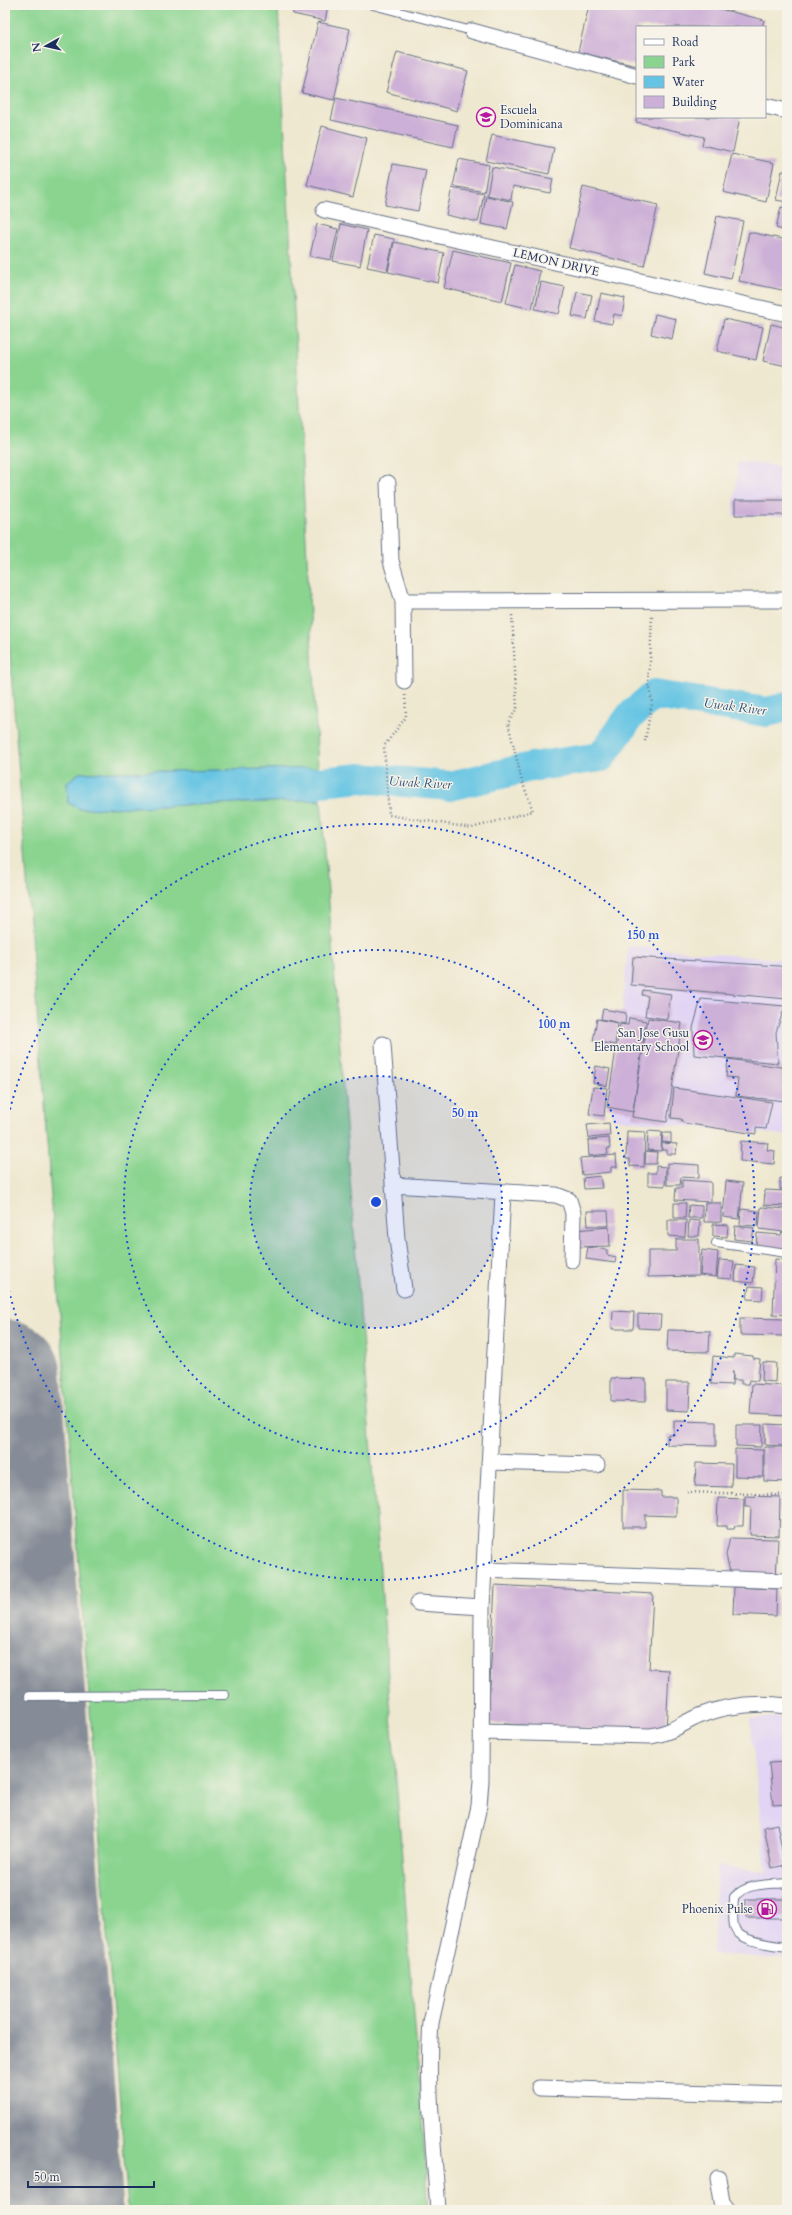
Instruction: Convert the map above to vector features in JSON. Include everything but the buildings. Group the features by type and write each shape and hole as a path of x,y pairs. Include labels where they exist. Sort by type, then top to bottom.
{"street":[{"path":"472,31 636,76"},
{"path":"766,106 787,111"},
{"name":"LEMON DRIVE","path":"324,210 787,314"},
{"path":"388,483 391,561 403,601 404,681"},
{"path":"403,601 787,600"},
{"path":"382,1044 397,1239 404,1289"},
{"path":"393,1185 556,1195 569,1200 573,1213 572,1260"},
{"path":"438,2210 429,2078 431,2023 479,1806 482,1732 482,1607 503,1192"},
{"path":"489,1462 597,1465"},
{"path":"484,1570 787,1581"},
{"path":"418,1603 482,1607"},
{"path":"482,1732 651,1736 675,1730 698,1717 724,1708 752,1704 787,1706"},
{"path":"539,2088 787,2095"},
{"path":"718,2178 722,2202 728,2210"}],"lane":[{"path":"373,5 472,31"},
{"path":"716,1243 787,1253"},
{"path":"29,1696 225,1695"},
{"path":"787,1883 748,1886 734,1897 734,1927 740,1935 750,1940 787,1947"}],"path":[{"path":"645,742 652,704 649,683 652,600"},
{"path":"404,681 406,717 384,746 389,814 472,828 533,811 522,781 508,722 518,708 512,601"},
{"path":"687,1492 787,1495"}],"shaded area":[{"path":"738,461 787,467 787,516 733,516"},
{"name":"San Jose Gusu Elementary School","path":"628,946 787,960 787,1135 612,1119"},
{"path":"787,1716 787,1960 713,1953 717,1866 766,1871 750,1719"}],"green space":[{"path":"5,5 278,5 318,768 79,773 67,783 68,803 80,809 321,800 429,2210 128,2210 5,591"},
{"path":"5,2150 9,2210 5,2210"}],"water":[{"path":"318,768 321,800 80,809 68,803 67,783 79,773"}],"waterway":[{"name":"Uwak River","path":"279,786 360,778 450,786 531,767 601,757 631,715 654,695 767,712 787,707"}],"runway":[{"path":"5,1376 67,2210"}],"place":[{"name":"Escuela Dominicana","path":"486,117"},
{"name":"San Jose Gusu Elementary School","path":"703,1040"},
{"name":"Phoenix Pulse","path":"767,1909"}]}
